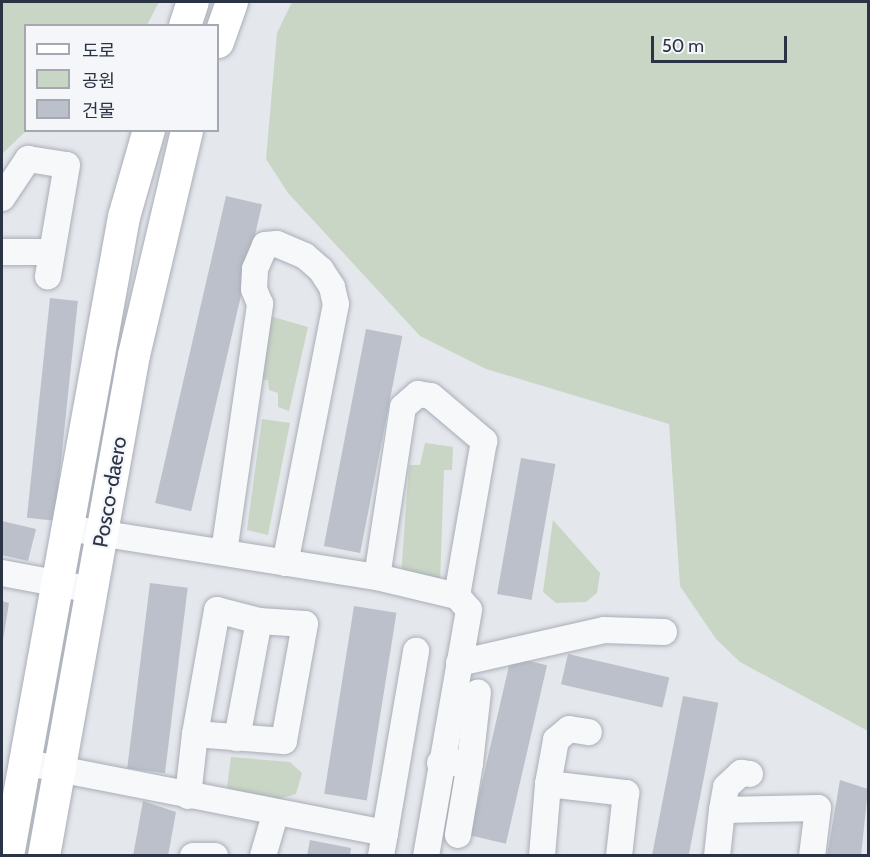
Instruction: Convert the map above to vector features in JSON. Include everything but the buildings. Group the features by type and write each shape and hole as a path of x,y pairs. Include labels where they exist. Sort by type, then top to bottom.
{"main road":[{"path":"186,24 193,2"},
{"path":"219,39 232,2"},
{"name":"Posco-daero","path":"8,855 28,763 67,528 124,217 149,132"},
{"name":"Posco-daero","path":"44,855 134,355 187,132"},
{"path":"18,810 38,805 52,814"}],"lane":[{"path":"2,198 28,159 67,165 49,264 2,252"},
{"path":"224,552 260,304 254,289 255,269 265,245 277,244 305,256 321,270 332,287 336,304 285,563"},
{"path":"377,577 403,407 418,394 431,396 484,441 457,596"},
{"path":"67,528 377,577 457,596 469,610 440,763 426,855"},
{"path":"2,573 92,590"},
{"path":"188,796 195,734 217,610 259,621 305,624 284,741 195,734"},
{"path":"237,738 259,621"},
{"path":"459,663 604,624 664,632"},
{"path":"28,763 275,815 383,844 416,651"},
{"path":"458,835 470,763 478,692"},
{"path":"542,855 548,784 556,740 569,729 589,732"},
{"path":"440,763 470,763"},
{"path":"717,855 726,787 741,773 750,774"},
{"path":"548,784 626,793 619,855"},
{"path":"722,810 818,808 812,855"},
{"path":"263,855 275,815"},
{"path":"193,855 215,855"}],"green space":[{"path":"2,2 159,2 148,24 24,24 25,132 2,154"},
{"path":"292,2 868,2 868,731 740,662 716,639 680,586 669,424 486,369 420,336 288,193 266,159 277,33"},
{"path":"263,314 308,327 289,411 278,407 278,393 269,390 268,380 258,379"},
{"path":"262,419 290,423 268,535 247,530"},
{"path":"425,443 453,447 452,470 444,470 440,583 401,575 409,465 420,465"},
{"path":"553,520 600,573 597,593 586,602 556,603 543,592"},
{"path":"231,757 290,762 302,773 296,794 279,799 237,795 227,787"}]}
